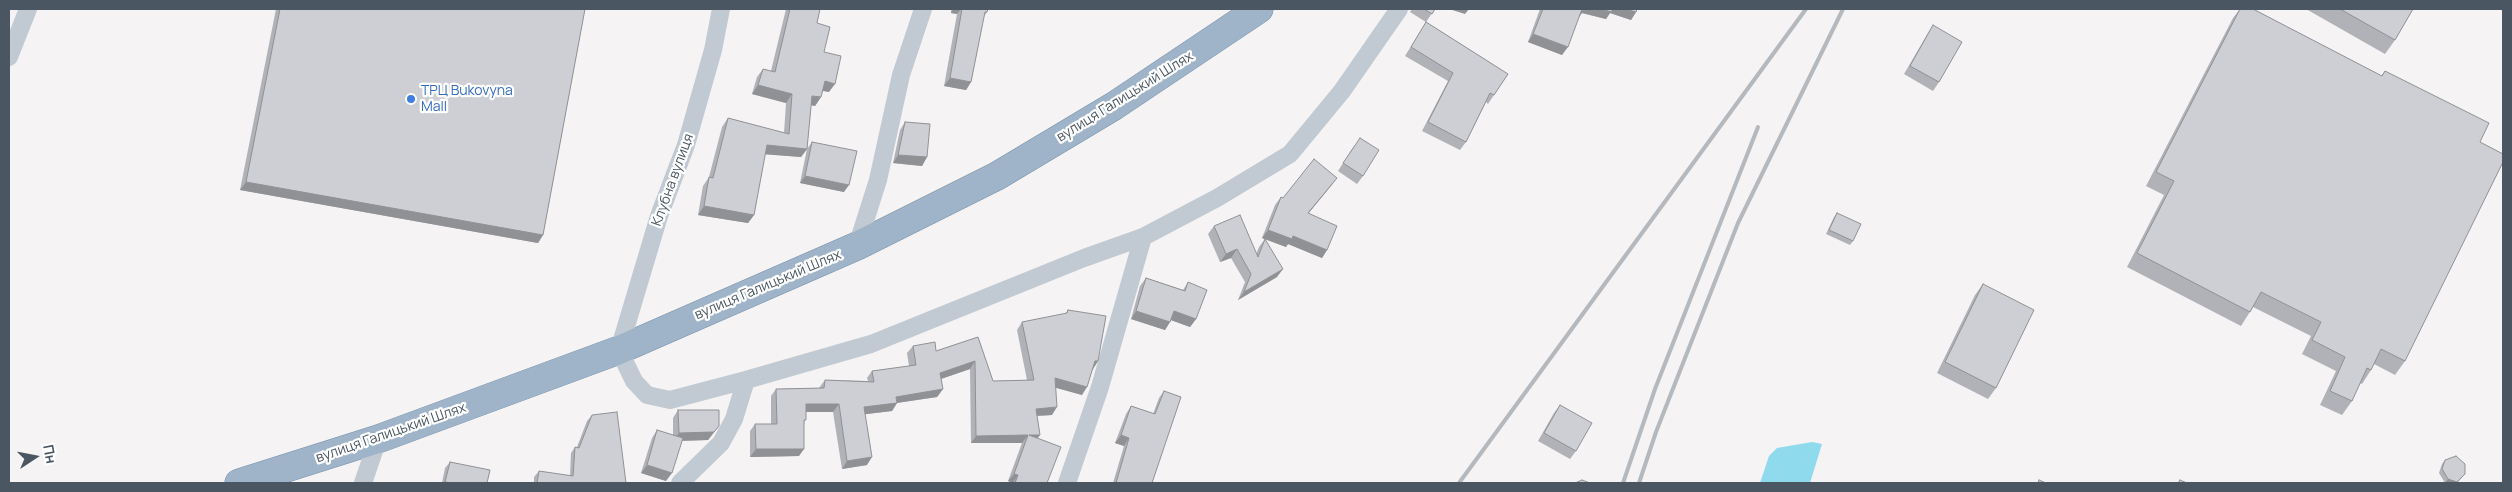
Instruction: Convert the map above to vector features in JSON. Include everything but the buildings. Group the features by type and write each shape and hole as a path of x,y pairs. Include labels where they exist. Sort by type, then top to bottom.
{"highway":[{"name":"вулиця Галицький Шлях","path":"239,483 378,439 619,350 857,246 997,176 1114,106 1258,9"}],"street":[{"path":"9,57 28,9"},
{"name":"Клубна вулиця","path":"619,350 659,216 688,137 714,50 721,9"},
{"path":"857,246 878,180 901,75 922,9"},
{"path":"619,350 634,381 647,395 670,400 871,344 1143,236 1217,198 1290,154 1342,91 1399,9"},
{"path":"1067,483 1100,387 1143,236"},
{"path":"680,483 721,443 734,419 746,380"},
{"path":"363,483 378,439"}],"water":[{"path":"1812,442 1822,444 1810,483 1760,483 1769,456 1777,448"}],"railway":[{"path":"1459,483 1806,9"},
{"path":"1639,483 1656,432 1738,223 1843,9"},
{"path":"1623,483 1655,389 1758,127"}],"place":[{"name":"ТРЦ Bukovyna Mall","path":"411,99"}]}
